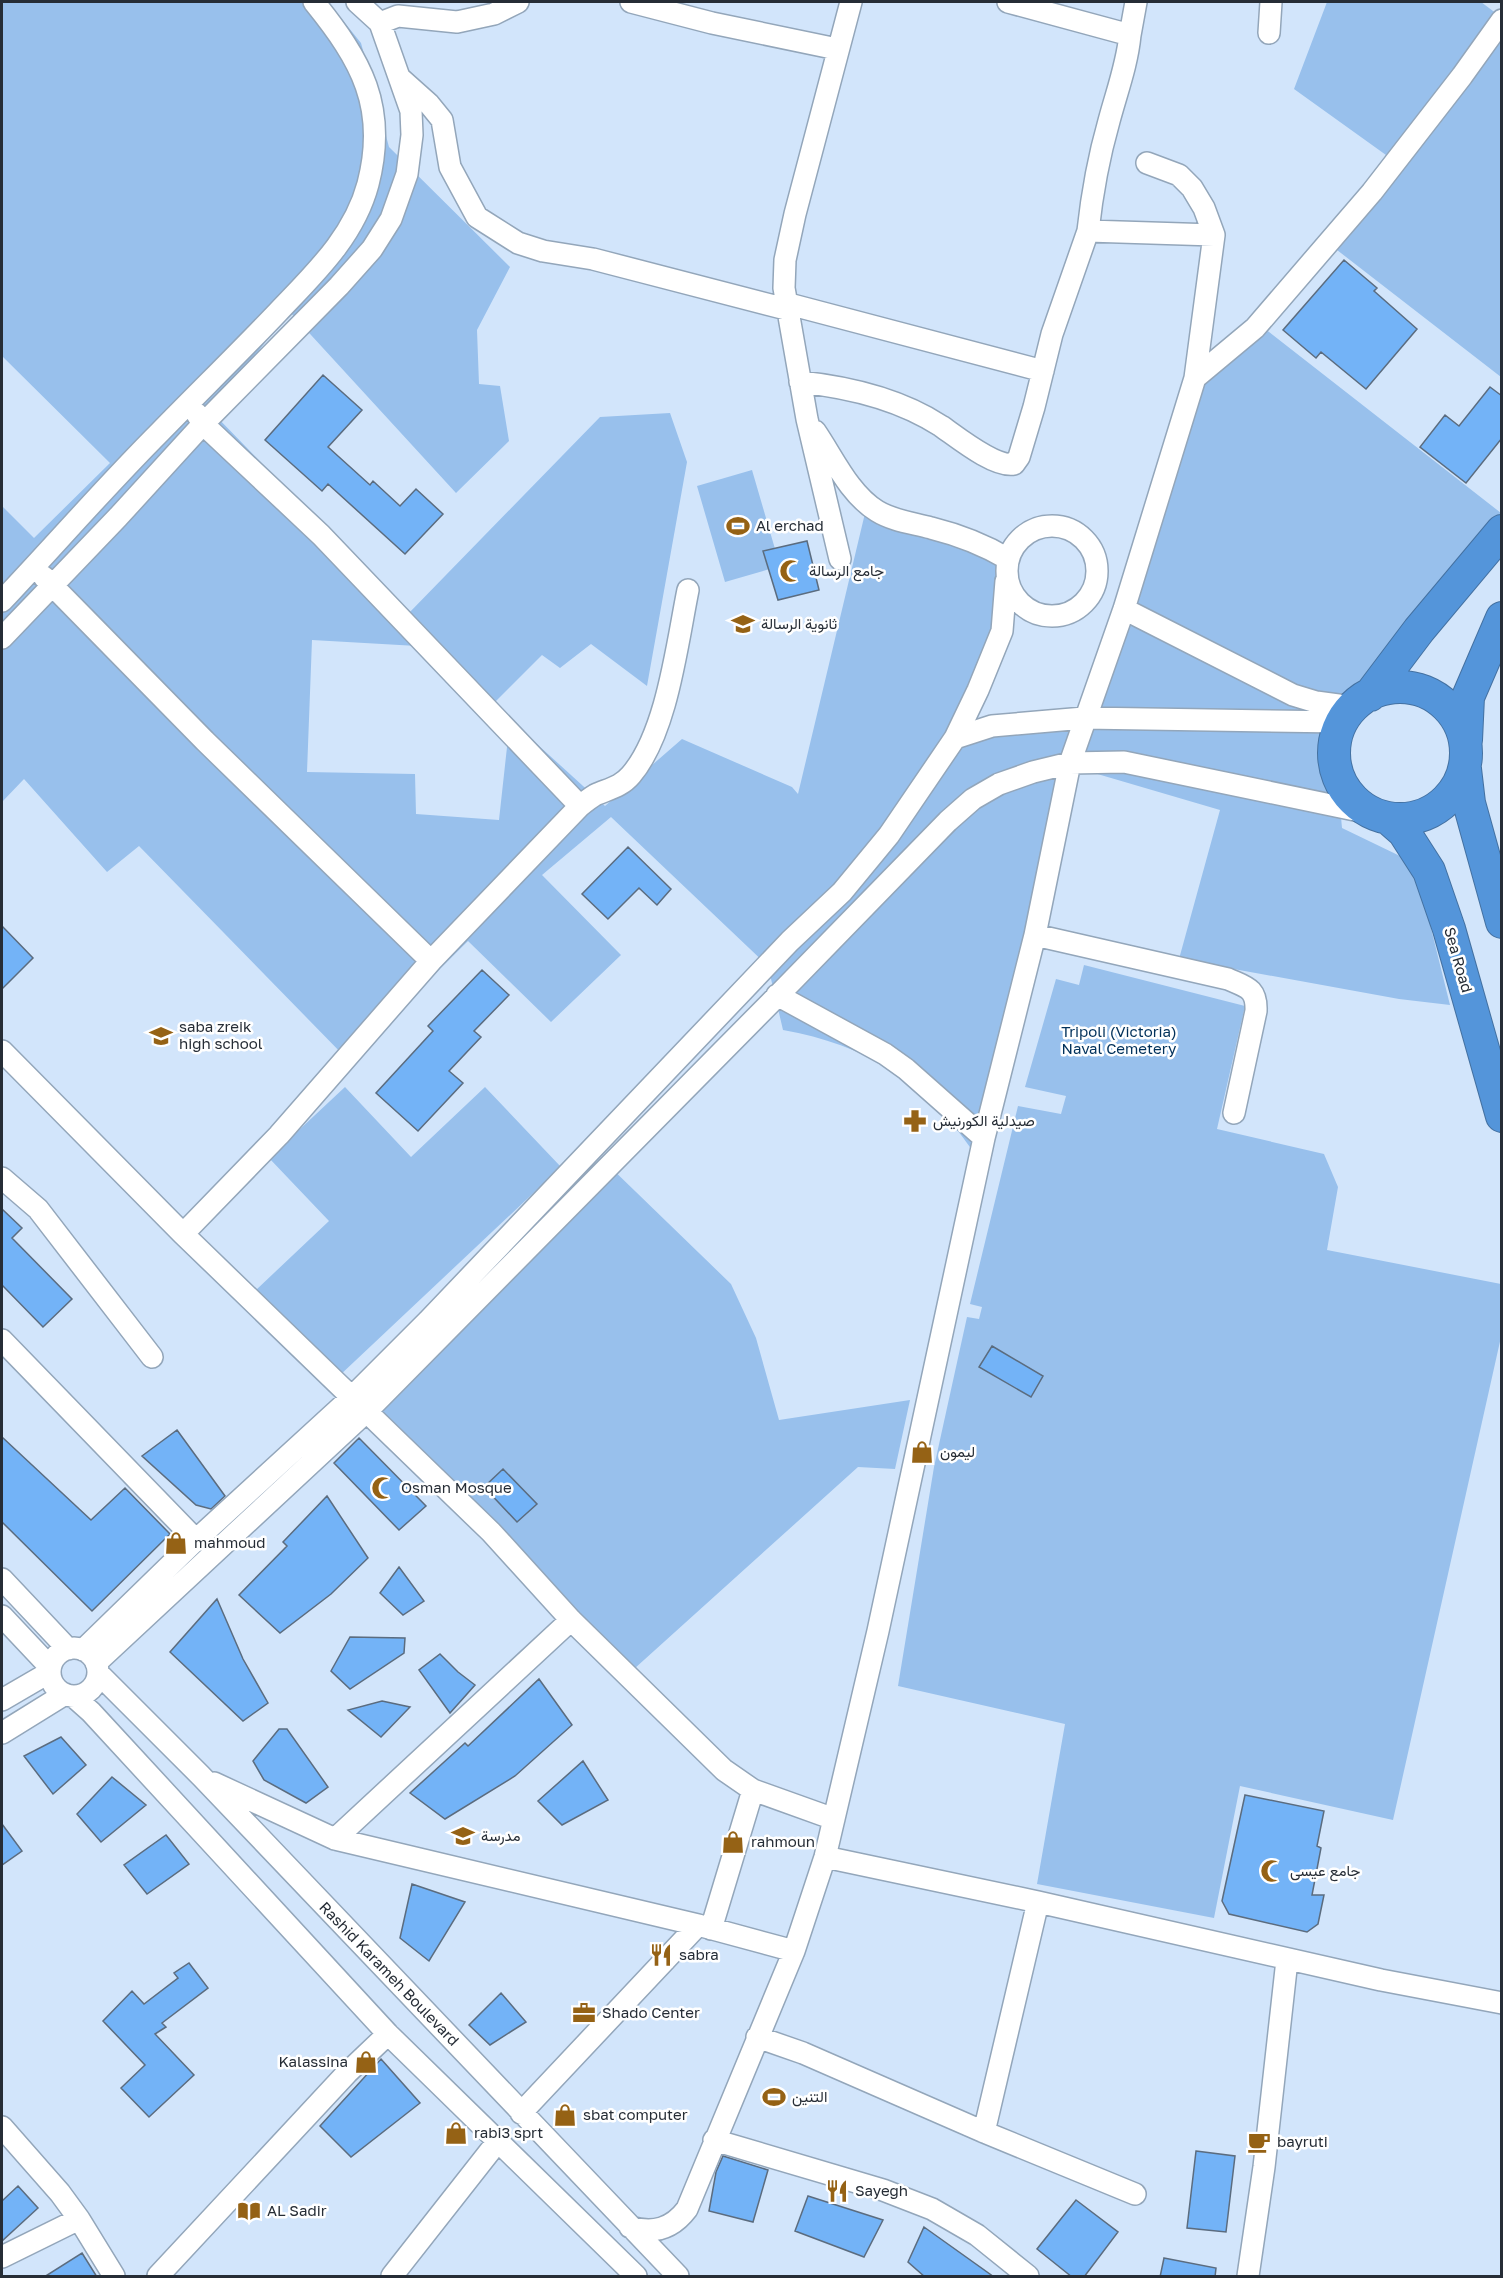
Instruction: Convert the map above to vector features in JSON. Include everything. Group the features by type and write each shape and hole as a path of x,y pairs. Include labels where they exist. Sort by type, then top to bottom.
{"highway":[{"path":"1502,531 1355,708 1336,738 1334,756 1337,774 1346,790 1358,804 1381,816 1408,819 1427,813 1444,803 1457,787 1465,758 1468,697 1493,633 1502,618"},
{"path":"1355,708 1390,688 1412,688 1432,695 1449,708 1461,726 1469,803 1502,922"},
{"name":"Sea Road","path":"1381,816 1404,832 1429,870 1449,929 1502,1116"}],"street":[{"path":"2,601 68,528 190,403 328,258 346,236 359,210 368,184 375,123 370,94 356,61 337,30 314,2"},
{"path":"2,638 203,424 339,286 372,249 391,219 407,174 412,135 411,111 380,22 357,2"},
{"path":"380,22 398,16 457,22 494,14 518,2"},
{"path":"631,2 722,25 837,49"},
{"path":"840,560 807,419 785,306 785,260 837,49 851,2"},
{"path":"1008,2 1130,35"},
{"path":"801,381 829,385 899,405 924,416 972,448 1007,465 1014,464 1019,458 1052,334 1088,231 1096,178 1109,121 1127,63 1136,2"},
{"path":"1269,33 1271,2"},
{"path":"1195,378 1255,328 1356,210 1462,76 1502,20"},
{"path":"400,79 429,104 442,120 450,167 477,217 518,243 543,251 593,259 1043,371"},
{"path":"630,2227 651,2231 662,2229 680,2217 687,2209 794,1951 825,1857 880,1619 984,1138 1035,935 1070,763 1124,609 1195,378 1214,235 1204,208 1192,188 1179,175 1147,163"},
{"path":"1088,231 1214,235"},
{"path":"190,403 203,424 321,535 580,806"},
{"path":"87,1658 196,1540 359,1404 428,1321 790,941 842,892 889,835 955,738 1002,631 1007,567 1015,545 1026,534 1041,527 1057,526 1073,531 1085,540 1094,554 1097,570 1095,586 1087,600 1074,610 1059,616 1043,616 1032,612 1014,597 1007,567 977,542 895,519 878,512 865,502 847,480 807,419"},
{"path":"35,565 52,586 205,741 431,961"},
{"path":"183,1234 279,1135 431,961 580,806 595,795 614,789 630,776 649,750 666,695 688,590"},
{"path":"1124,609 1293,695 1316,702 1355,708"},
{"path":"1002,631 1043,616"},
{"path":"978,690 992,726"},
{"path":"955,738 992,726 1084,718 1355,708"},
{"path":"636,2277 388,2034 92,1712 52,1682 50,1670 54,1659 87,1658 359,1404 777,995 948,820 973,799 999,784 1033,772 1070,763 1124,762 1381,816"},
{"path":"1035,935 1227,979 1252,991 1256,1000 1256,1011 1234,1113"},
{"path":"777,995 885,1054 906,1069 984,1138"},
{"path":"2,1051 183,1234 491,1532 572,1620 724,1770 753,1790 834,1819"},
{"path":"2,1178 38,1209 152,1357"},
{"path":"2,1340 196,1540"},
{"name":"Rashid Karameh Boulevard","path":"2,1579 87,1658 678,2277"},
{"path":"2,1616 50,1670"},
{"path":"335,1839 572,1620"},
{"path":"2,1733 69,1695 82,1695 90,1690 96,1682 87,1658"},
{"path":"2,1700 50,1670"},
{"path":"201,1776 335,1839 705,1927 794,1951"},
{"path":"521,2113 705,1927 753,1790"},
{"path":"825,1857 1038,1902 1287,1960 1502,2003"},
{"path":"984,2132 1038,1902"},
{"path":"1248,2277 1264,2167 1287,1960"},
{"path":"158,2277 347,2073 388,2034"},
{"path":"757,2037 803,2053 984,2132 1136,2194"},
{"path":"2,2127 60,2193 79,2219 114,2277"},
{"path":"714,2140 883,2190 932,2209 977,2235 1028,2277"},
{"path":"394,2276 498,2141"},
{"path":"2,2257 79,2219"}],"green space":[{"path":"2,2 328,2 361,43 389,147 510,267 477,330 479,384 500,386 509,441 456,493 289,311 212,412 408,614 600,417 670,413 687,462 647,686 591,644 560,668 542,655 493,704 605,806 682,739 792,787 798,794 866,509 999,549 998,595 991,649 969,719 1095,719 1200,373 1260,325 1501,513 1332,718 1342,828 1400,856 1421,888 1450,1005 1399,999 1179,959 1220,810 1077,768 972,1150 954,1125 934,1104 891,1069 841,1045 783,1030 768,966 611,817 542,875 621,955 551,1022 468,941 348,1060 139,846 107,872 24,779 2,802 2,506 34,538 110,463 2,356","holes":["312,640 417,646 508,738 499,820 416,814 415,774 307,772"]},
{"path":"1327,2 1481,2 1501,17 1501,377 1328,243 1386,155 1294,89"},
{"name":"Al erchad","path":"752,470 780,566 725,582 697,486"},
{"name":"Tripoli (Victoria) Naval Cemetery","path":"1084,965 1245,1006 1217,1129 1324,1154 1338,1187 1327,1250 1501,1284 1501,1337 1393,1820 1240,1786 1214,1918 1037,1884 1065,1724 898,1686 934,1467 967,1317 979,1319 982,1307 970,1304 1018,1106 1061,1114 1066,1096 1025,1087 1056,979 1079,985"},
{"path":"345,1087 411,1157 485,1087 561,1167 338,1377 256,1290 329,1221 269,1158"},
{"path":"604,1161 731,1284 756,1338 779,1420 910,1400 895,1469 858,1467 624,1678 351,1403"}],"building":[{"path":"1344,260 1377,288 1374,291 1417,329 1366,389 1321,352 1316,358 1283,330"},
{"path":"323,375 362,410 328,447 370,485 373,481 400,506 416,489 443,514 405,554 328,484 322,491 265,440"},
{"path":"1490,387 1502,396 1502,438 1466,483 1420,447 1445,415 1459,426"},
{"path":"807,541 819,590 778,600 763,551"},
{"path":"628,847 671,889 657,905 639,888 608,919 582,894"},
{"path":"2,926 33,958 2,989"},
{"path":"482,970 509,995 474,1031 481,1037 449,1071 463,1083 418,1131 376,1093 433,1031 428,1026"},
{"path":"2,1209 22,1228 12,1238 72,1299 43,1327 2,1285"},
{"path":"992,1346 1043,1376 1031,1397 979,1367"},
{"path":"177,1430 225,1496 211,1509 196,1505 142,1456"},
{"path":"2,1437 91,1520 125,1488 170,1534 92,1611 2,1522"},
{"name":"Osman Mosque","path":"359,1438 426,1506 399,1530 334,1463"},
{"path":"503,1469 537,1504 517,1522 484,1487"},
{"path":"327,1496 368,1558 331,1594 280,1633 239,1595 287,1546 283,1542"},
{"path":"399,1567 424,1601 403,1615 380,1593"},
{"path":"217,1599 243,1659 268,1703 243,1721 170,1652"},
{"path":"350,1637 405,1638 404,1653 350,1689 331,1671"},
{"path":"440,1654 475,1685 450,1713 419,1670"},
{"path":"539,1679 572,1725 515,1776 445,1819 410,1793 465,1743 468,1746"},
{"path":"382,1701 410,1707 381,1737 348,1710"},
{"path":"279,1729 287,1729 328,1787 306,1803 264,1780 253,1761"},
{"path":"61,1737 86,1765 53,1794 24,1756"},
{"path":"583,1761 608,1800 562,1825 538,1801"},
{"path":"112,1777 146,1805 101,1842 77,1814"},
{"name":"جامع عيسى","path":"1245,1795 1324,1811 1317,1846 1321,1848 1312,1895 1324,1895 1318,1924 1307,1932 1229,1914 1222,1901"},
{"path":"2,1824 22,1851 2,1865"},
{"path":"166,1835 189,1864 147,1894 124,1865"},
{"path":"412,1884 465,1902 429,1961 400,1938"},
{"path":"189,1963 208,1988 162,2023 166,2027 155,2034 194,2075 149,2117 121,2088 145,2065 103,2021 132,1991 144,2004 178,1978 174,1973"},
{"path":"501,1993 526,2022 490,2045 469,2025"},
{"path":"381,2059 420,2103 351,2157 320,2126"},
{"path":"1196,2151 1235,2156 1226,2232 1187,2228"},
{"path":"723,2156 768,2170 753,2222 709,2211 716,2172"},
{"path":"18,2186 38,2208 2,2241 2,2201"},
{"path":"808,2196 883,2220 864,2257 795,2231"},
{"path":"1076,2200 1118,2232 1084,2277 1072,2277 1037,2249"},
{"path":"924,2227 994,2277 925,2277 908,2262"},
{"path":"82,2253 97,2277 44,2277"},
{"path":"1164,2258 1216,2268 1215,2277 1160,2277"}],"place":[{"name":"Al erchad","path":"738,526"},
{"name":"جامع الرسالة","path":"791,571"},
{"name":"ثانوية الرسالة","path":"743,624"},
{"name":"saba zreik high school","path":"161,1036"},
{"name":"صيدلية الكورنيش","path":"915,1121"},
{"name":"ليمون","path":"922,1452"},
{"name":"Osman Mosque","path":"383,1488"},
{"name":"mahmoud","path":"176,1543"},
{"name":"مدرسة","path":"463,1836"},
{"name":"rahmoun","path":"733,1842"},
{"name":"جامع عيسى","path":"1272,1871"},
{"name":"sabra","path":"661,1955"},
{"name":"Shado Center","path":"584,2013"},
{"name":"Kalassina","path":"366,2062"},
{"name":"التنين","path":"774,2097"},
{"name":"sbat computer","path":"565,2115"},
{"name":"rabi3 sprt","path":"456,2133"},
{"name":"bayruti","path":"1259,2142"},
{"name":"Sayegh","path":"837,2191"},
{"name":"AL Sadir","path":"249,2211"}]}
